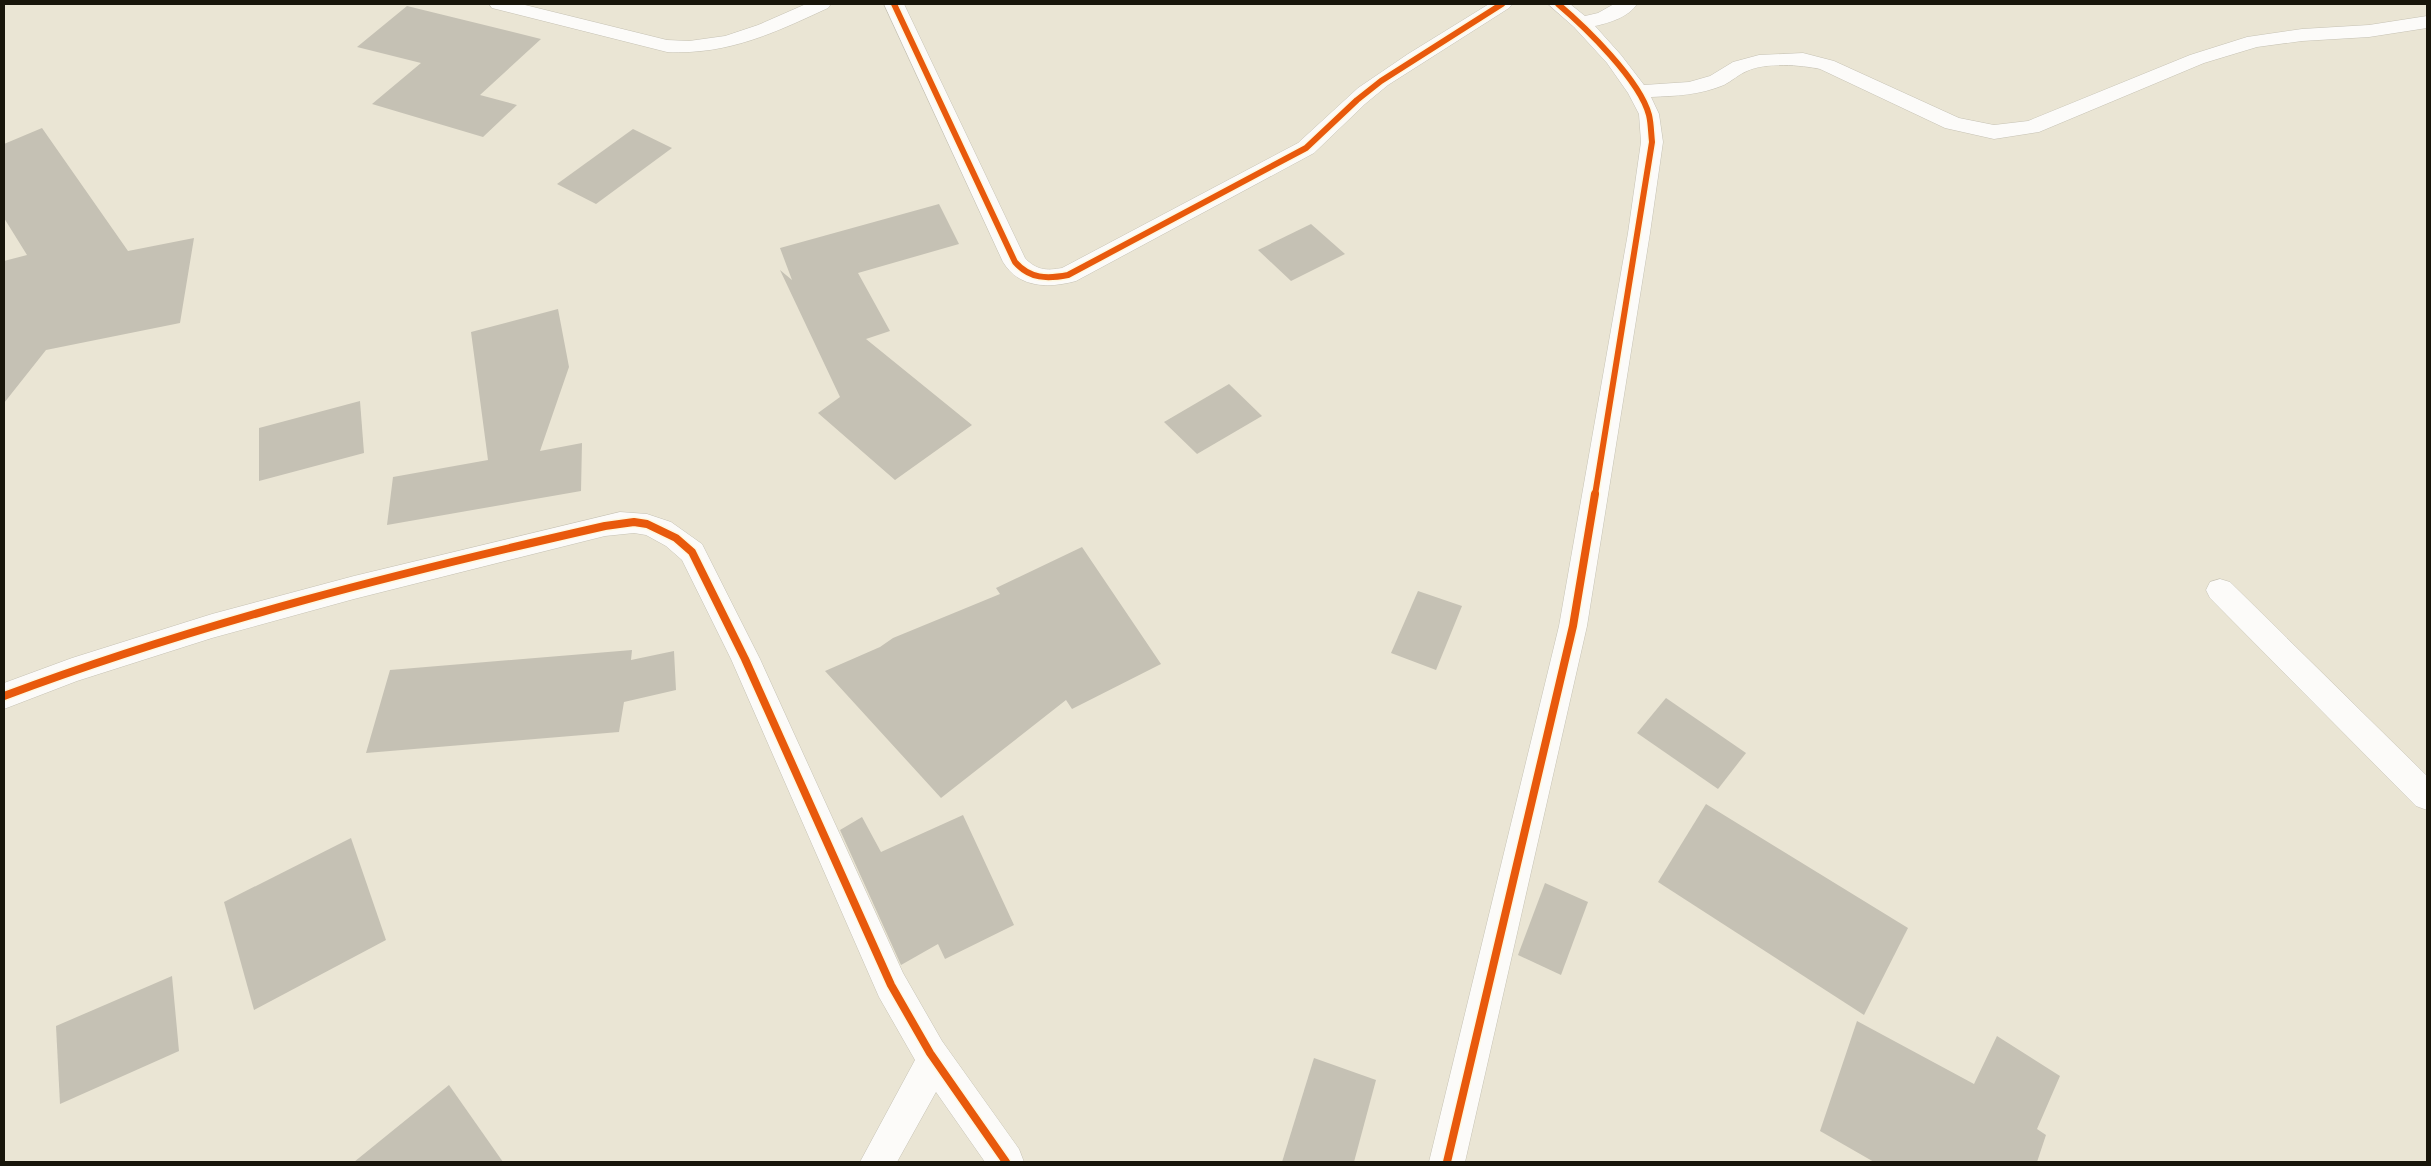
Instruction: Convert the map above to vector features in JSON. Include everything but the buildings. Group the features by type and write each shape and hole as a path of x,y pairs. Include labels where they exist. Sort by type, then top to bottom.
{"street":[{"path":"499,4 578,16 667,46 697,48 744,39 821,4"},
{"path":"894,4 1015,262 1022,271 1029,275 1052,279 1068,275 1306,148 1325,134 1351,106 1384,78 1502,4"},
{"path":"1447,1162 1573,626 1639,233 1652,142 1649,114 1638,92 1614,59 1581,23 1558,4"},
{"path":"1581,23 1604,18 1627,4"},
{"path":"1638,92 1691,88 1717,80 1740,66 1759,61 1803,59 1827,65 1952,123 1994,132 2032,128 2189,63 2254,41 2369,30 2427,22"},
{"path":"4,696 75,668 232,621 568,534 624,522 654,525 675,536 692,552 774,720 892,986 935,1059 1006,1162"},
{"path":"2220,590 2427,796"},
{"path":"878,1162 935,1059"}],"cycle path":[{"path":"894,4 1015,262 1026,272 1045,278 1068,275 1306,148 1357,100 1381,81 1502,4"},
{"path":"1447,1162 1573,626 1639,233 1652,142 1649,114 1638,92 1614,59 1581,23 1558,4"},
{"path":"4,696 72,670 142,647 283,606 605,526 634,522 661,529 676,538 692,552 720,605 770,713 841,877 903,1008 945,1075 1006,1162"}]}
